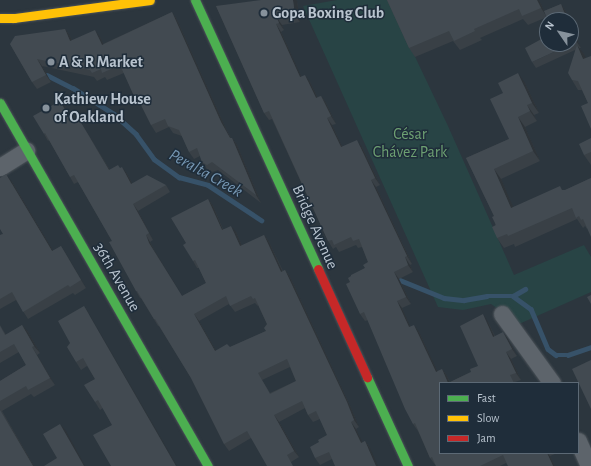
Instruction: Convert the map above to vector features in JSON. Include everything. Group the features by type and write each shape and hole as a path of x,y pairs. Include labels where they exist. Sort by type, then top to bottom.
{"street":[{"path":"0,18 14,18 150,0"},
{"name":"Bridge Avenue","path":"196,0 408,466"},
{"name":"36th Avenue","path":"0,103 26,151 208,466"},
{"path":"0,167 26,151"},
{"path":"502,314 551,382"},
{"path":"579,443 589,466"}],"green space":[{"name":"César Chávez Park","path":"337,0 388,0 448,126 514,275 584,245 591,257 591,292 519,324 491,304 463,310 438,307 303,6"}],"building":[{"path":"261,0 293,0 295,15 277,18 279,23 276,24 300,77 305,75 316,98 321,96 331,116 327,118 341,147 357,140 375,178 371,180 407,256 405,257 408,265 394,272 406,297 397,301 409,327 414,325 436,372 442,369 448,382 439,382 439,454 547,454 553,466 508,466 503,455 480,466 436,466 432,457 430,458 415,423 413,424 405,409 364,312 360,314 346,284 350,282 348,278 351,275 365,268 363,265 368,262 359,239 353,241 351,237 334,245 332,240 328,241 269,111 264,113 216,6"},
{"path":"387,0 537,0 541,8 522,16 519,9 474,29 475,31 454,41 449,31 409,48"},
{"path":"561,4 564,12 544,12"},
{"path":"172,12 221,122 230,138 232,138 256,195 212,162 207,165 202,162 197,148 189,152 179,130 168,126 165,119 151,125 136,95 134,96 120,65 102,73 101,69 92,73 90,70 37,59 46,75 32,82 10,44 15,36 65,29 70,41 95,30 102,45"},
{"path":"539,40 539,52 554,52 532,62 525,48"},
{"path":"579,50 583,59 591,56 591,129 581,106 588,103 578,81 572,80 568,73 575,52 579,52"},
{"path":"518,73 532,103 527,105 530,111 518,117 533,151 494,169 511,208 560,186 562,190 565,190 591,178 591,237 583,219 581,220 579,216 576,218 572,208 508,236 507,234 497,238 492,227 496,225 492,217 494,216 466,158 509,139 490,99 503,93 498,83"},
{"path":"60,101 71,120 74,119 77,123 80,121 109,170 118,165 120,168 122,167 131,184 147,175 166,185 133,204 149,233 146,235 149,243 182,296 206,283 195,260 193,261 183,245 186,243 171,218 208,199 222,230 231,226 240,246 264,235 281,272 285,270 347,402 354,420 351,422 361,443 365,441 376,466 335,466 329,452 315,458 310,447 327,435 316,411 308,415 302,401 274,415 294,451 287,455 293,466 267,466 247,431 224,444 191,378 136,291 109,242 112,241 74,175 70,177 45,133 44,134 33,116","holes":["226,296 230,306 251,296 253,299 255,298 267,324 264,328 266,331 230,347 227,344 215,351 194,314","287,359 296,381 270,394 258,373"]},
{"path":"591,138 591,152 584,155 579,144"},
{"path":"6,174 52,251 61,246 81,280 70,287 68,285 23,312 12,292 0,299 0,235 3,234 0,229 0,178"},
{"path":"591,295 591,304 587,297"},
{"path":"84,306 176,466 111,466 93,435 112,425 98,400 95,402 84,385 95,379 83,358 76,362 67,347 70,343 58,321"},
{"path":"483,314 493,337 503,332 512,349 506,352 516,373 510,375 514,382 450,382 471,372 470,369 478,366 460,326"},
{"path":"22,325 34,346 32,347 50,378 28,390 26,386 0,401 0,381 26,365 14,344 0,352 0,326 5,335"},
{"path":"591,360 591,409 579,382 572,369"},
{"path":"0,410 33,466 0,466"},
{"path":"60,424 84,466 44,466 57,458 43,434"}],"waterway":[{"name":"Peralta Creek","path":"47,75 73,88 114,114 136,134 154,159 179,177 208,185 261,220"},
{"name":"Peralta Creek","path":"400,280 444,298 464,300 487,296 513,296 531,309 548,349 556,355 568,355 591,347"},
{"name":"Peralta Creek","path":"513,296 525,289"}],"traffic: fast":[{"path":"195,0 318,269"},
{"path":"0,103 208,466"},
{"path":"367,377 408,466"}],"traffic: slow":[{"path":"0,18 14,18 150,0"}],"traffic: jam":[{"path":"318,269 367,377"}],"place":[{"name":"Gopa Boxing Club","path":"264,13"},
{"name":"A & R Market","path":"51,62"},
{"name":"Kathiew House of Oakland","path":"46,108"}]}
